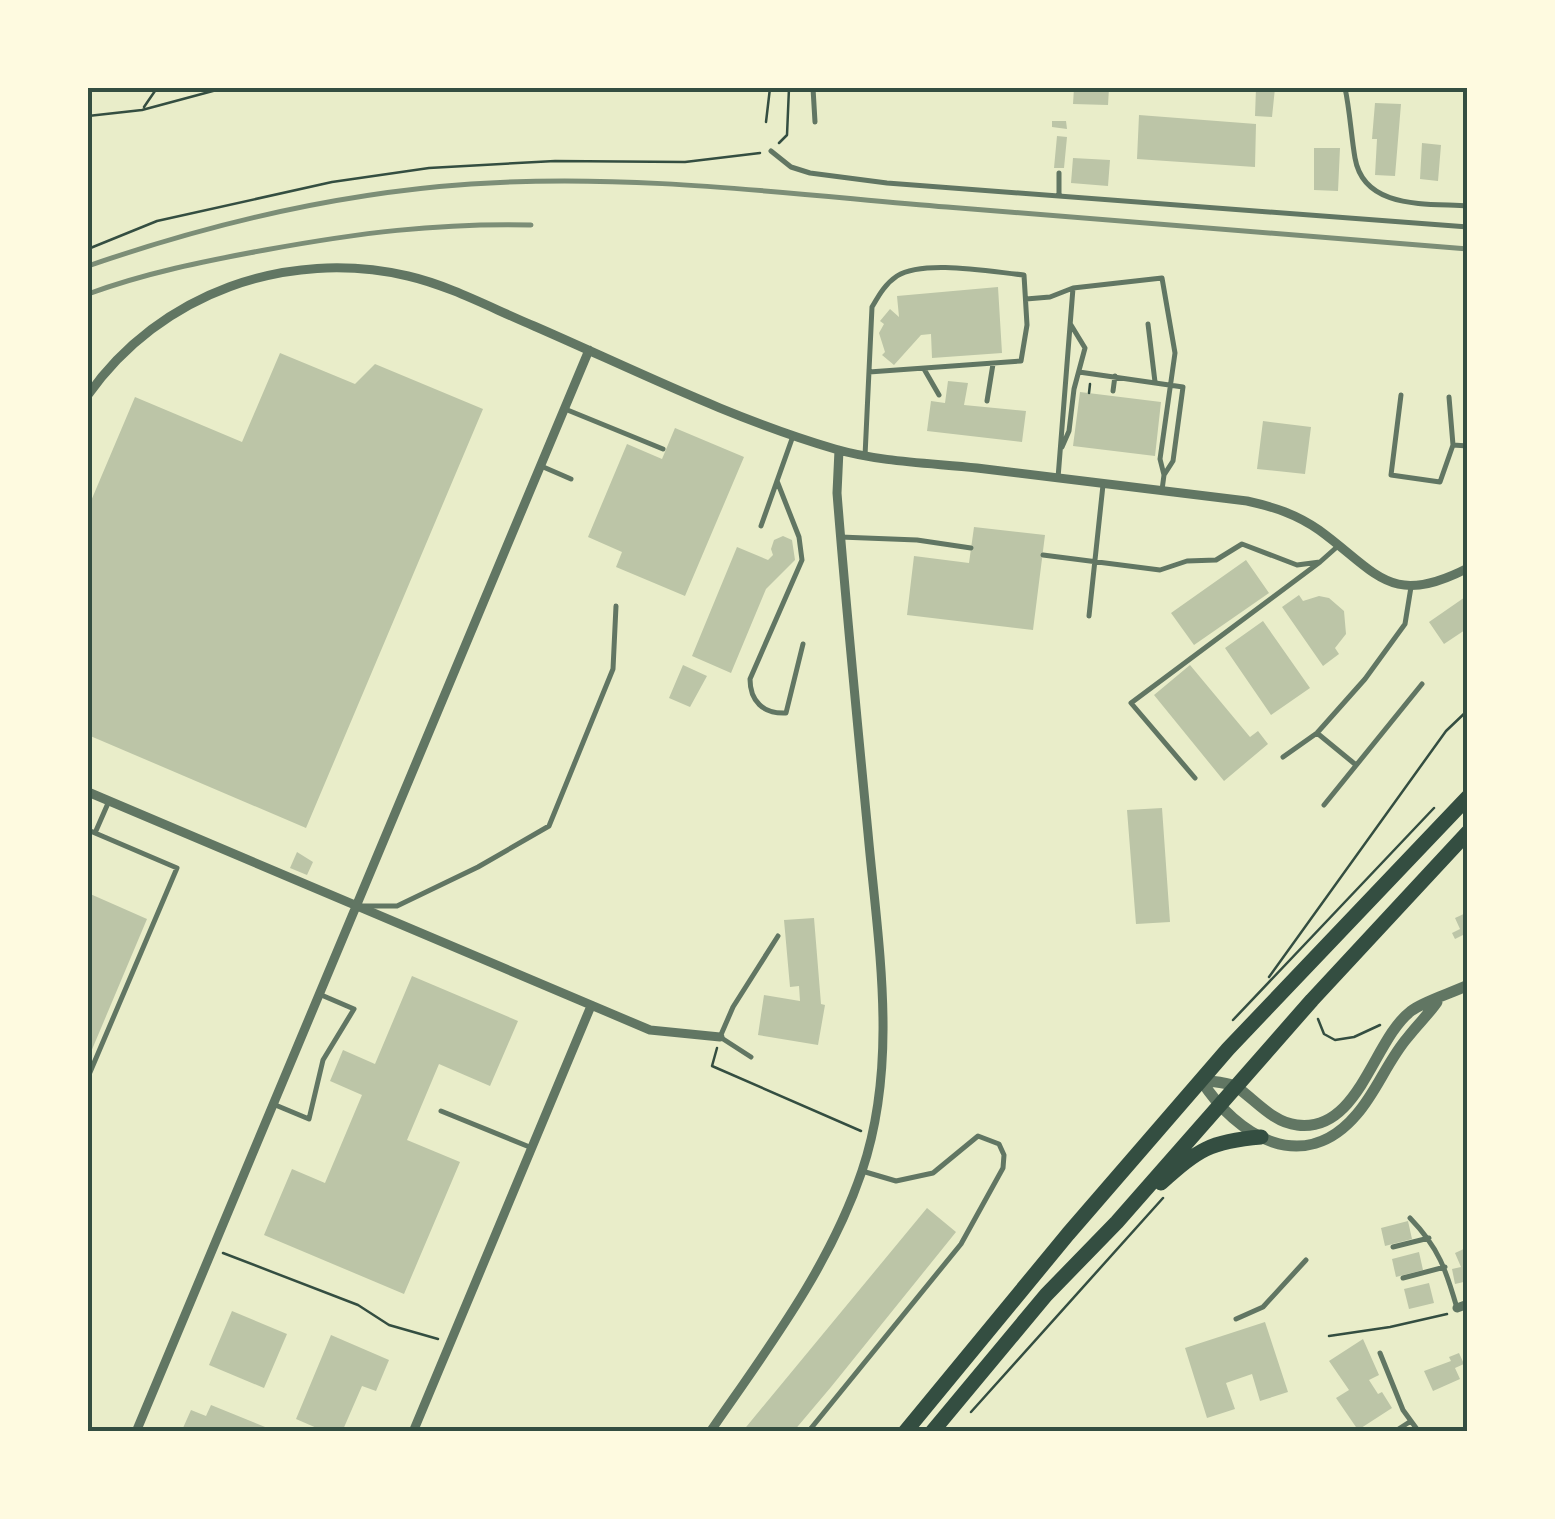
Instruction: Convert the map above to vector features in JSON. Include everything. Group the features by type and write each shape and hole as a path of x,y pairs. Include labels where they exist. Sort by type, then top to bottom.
{"main road":[{"path":"906,1432 1068,1234 1201,1080 1468,797"},
{"path":"932,1432 1046,1295 1117,1222 1312,1000 1468,832"},
{"path":"1117,1222 1196,1152 1215,1144 1262,1137"}],"street":[{"path":"88,394 106,369 140,336 179,309 224,288 269,274 344,267 410,276 437,284 793,436 839,450 1248,501 1288,511 1383,581 1411,587 1438,583 1468,568"},
{"path":"136,1432 590,350"},
{"path":"710,1432 828,1252 862,1171 872,1136 882,1066 884,1019 840,537 839,450"},
{"path":"88,792 650,1030 720,1037"},
{"path":"1201,1080 1236,1086 1289,1124 1321,1122 1342,1108 1360,1088 1388,1038 1409,1012 1468,986"},
{"path":"1201,1080 1218,1106 1262,1137 1283,1145 1322,1142 1358,1113 1408,1036 1425,1021 1438,1000"},
{"path":"413,1432 591,1006"}],"lane":[{"path":"813,88 815,122"},
{"path":"1044,88 1059,88"},
{"path":"1345,88 1356,163 1368,188 1394,200 1468,206"},
{"path":"771,150 791,168 887,183 1468,227"},
{"path":"1059,173 1059,195"},
{"path":"865,456 872,307 884,288 901,274 934,268 1024,274 1027,325 1021,362 870,372"},
{"path":"1026,299 1050,297 1074,288 1162,278 1175,353 1160,460 1162,490"},
{"path":"1058,478 1074,288"},
{"path":"1061,450 1069,431 1085,348 1070,323"},
{"path":"1148,324 1155,382"},
{"path":"986,401 993,364"},
{"path":"924,369 939,395"},
{"path":"1080,372 1184,387 1173,461 1164,475"},
{"path":"1113,391 1115,376"},
{"path":"1402,395 1391,475 1440,482 1453,445 1449,397"},
{"path":"565,409 663,449"},
{"path":"761,526 793,436"},
{"path":"1453,445 1468,446"},
{"path":"541,466 571,479"},
{"path":"777,482 799,537 802,560 750,679 750,694 759,706 775,714 786,713 803,644"},
{"path":"1089,616 1104,483"},
{"path":"840,537 917,540 971,548"},
{"path":"1042,555 1160,570 1188,561 1216,560 1242,544 1297,565 1320,562"},
{"path":"1195,778 1131,704 1338,546"},
{"path":"1283,757 1317,733 1365,679 1405,624 1411,587"},
{"path":"356,906 397,906 550,826 613,669 616,606"},
{"path":"1324,804 1422,684"},
{"path":"1317,733 1356,765"},
{"path":"88,1077 177,868 91,832 108,801"},
{"path":"752,1057 720,1037 778,936"},
{"path":"273,1104 308,1119 322,1060 354,1009 319,994"},
{"path":"441,1111 532,1148"},
{"path":"808,1432 961,1244 997,1183 1004,1168 1004,1154 999,1144 978,1136 934,1173 896,1181 862,1171"},
{"path":"1410,1218 1429,1238 1462,1306"},
{"path":"1394,1247 1429,1238"},
{"path":"1236,1319 1263,1308 1306,1260"},
{"path":"1404,1278 1445,1267"},
{"path":"1380,1354 1418,1432"},
{"path":"1394,1432 1411,1421"}],"path":[{"path":"142,110 157,88"},
{"path":"88,116 142,110 224,88"},
{"path":"766,122 770,88"},
{"path":"88,249 158,222 332,182 430,168 554,161 685,162 771,150 787,135 789,88"},
{"path":"1444,799 1266,982 1293,939 1446,731 1468,710"},
{"path":"1312,1000 1324,1034 1334,1040 1354,1038 1409,1012"},
{"path":"720,1037 712,1066 872,1136"},
{"path":"965,1418 1166,1195"},
{"path":"212,1249 358,1305 388,1326 450,1343"},
{"path":"1329,1336 1390,1328 1462,1306"}],"building":[{"path":"1074,88 1109,88 1108,105 1073,104"},
{"path":"1256,88 1275,88 1272,117 1255,116"},
{"path":"1375,103 1401,104 1395,176 1375,175"},
{"path":"1139,115 1256,124 1255,167 1137,159"},
{"path":"1052,121 1066,121 1067,129 1052,127"},
{"path":"1057,136 1067,137 1064,168 1054,168"},
{"path":"1422,143 1441,145 1438,181 1420,179"},
{"path":"1314,148 1340,148 1338,191 1314,190"},
{"path":"1073,158 1110,160 1108,186 1071,183"},
{"path":"998,287 1002,353 932,358 931,334 921,335 894,365 882,355 885,352 879,333 884,324 880,321 890,309 899,317 897,296"},
{"path":"280,353 355,384 375,364 483,409 306,828 88,735 88,508 135,397 242,442"},
{"path":"948,381 968,383 964,405 1026,411 1022,442 927,431 931,401 945,403"},
{"path":"1080,392 1161,402 1155,456 1073,446"},
{"path":"1263,421 1311,427 1305,474 1257,469"},
{"path":"675,428 744,457 685,596 616,567 622,552 588,537 627,444 662,459"},
{"path":"974,527 1045,535 1033,630 907,615 914,556 969,563"},
{"path":"783,536 792,540 795,560 766,589 731,673 692,656 737,547 768,560 773,555 774,540"},
{"path":"1246,560 1269,593 1194,645 1171,613"},
{"path":"1299,595 1303,601 1319,596 1329,598 1344,611 1346,634 1335,648 1339,654 1323,666 1282,607"},
{"path":"1468,595 1468,628 1444,644 1429,622"},
{"path":"1263,621 1310,688 1271,715 1225,648"},
{"path":"683,665 707,676 690,707 669,698"},
{"path":"1190,665 1250,737 1258,731 1268,744 1224,781 1154,695"},
{"path":"1162,808 1170,922 1136,924 1127,810"},
{"path":"297,852 313,862 307,875 290,868"},
{"path":"88,893 147,919 88,1059"},
{"path":"1468,912 1468,946 1463,935 1455,939 1452,933 1460,929 1455,918"},
{"path":"814,918 821,1004 825,1005 818,1045 758,1035 764,995 800,1001 799,986 790,987 784,920"},
{"path":"412,976 518,1021 490,1086 439,1064 407,1140 460,1162 404,1294 264,1235 292,1169 325,1183 362,1095 330,1081 343,1050 375,1064"},
{"path":"927,1208 956,1232 831,1387 793,1432 742,1432"},
{"path":"1408,1221 1412,1239 1385,1246 1381,1228"},
{"path":"1468,1247 1468,1281 1455,1284 1452,1269 1461,1267 1455,1253"},
{"path":"1419,1252 1423,1270 1396,1277 1392,1259"},
{"path":"1429,1283 1434,1303 1409,1309 1404,1289"},
{"path":"232,1311 287,1334 264,1388 209,1365"},
{"path":"1265,1322 1288,1392 1260,1401 1252,1374 1226,1383 1235,1409 1207,1418 1185,1348"},
{"path":"331,1335 389,1360 376,1391 362,1386 342,1432 326,1432 296,1419"},
{"path":"1363,1339 1379,1375 1369,1380 1392,1408 1358,1430 1336,1398 1349,1390 1329,1361"},
{"path":"1459,1353 1464,1364 1455,1368 1460,1379 1433,1391 1424,1371 1451,1361 1449,1357"},
{"path":"211,1405 275,1432 191,1432 183,1428 191,1410 206,1416"}],"railway":[{"path":"88,266 276,212 422,188 531,181 709,186 1468,249"},
{"path":"88,294 175,268 332,239 397,230 531,225"}]}
